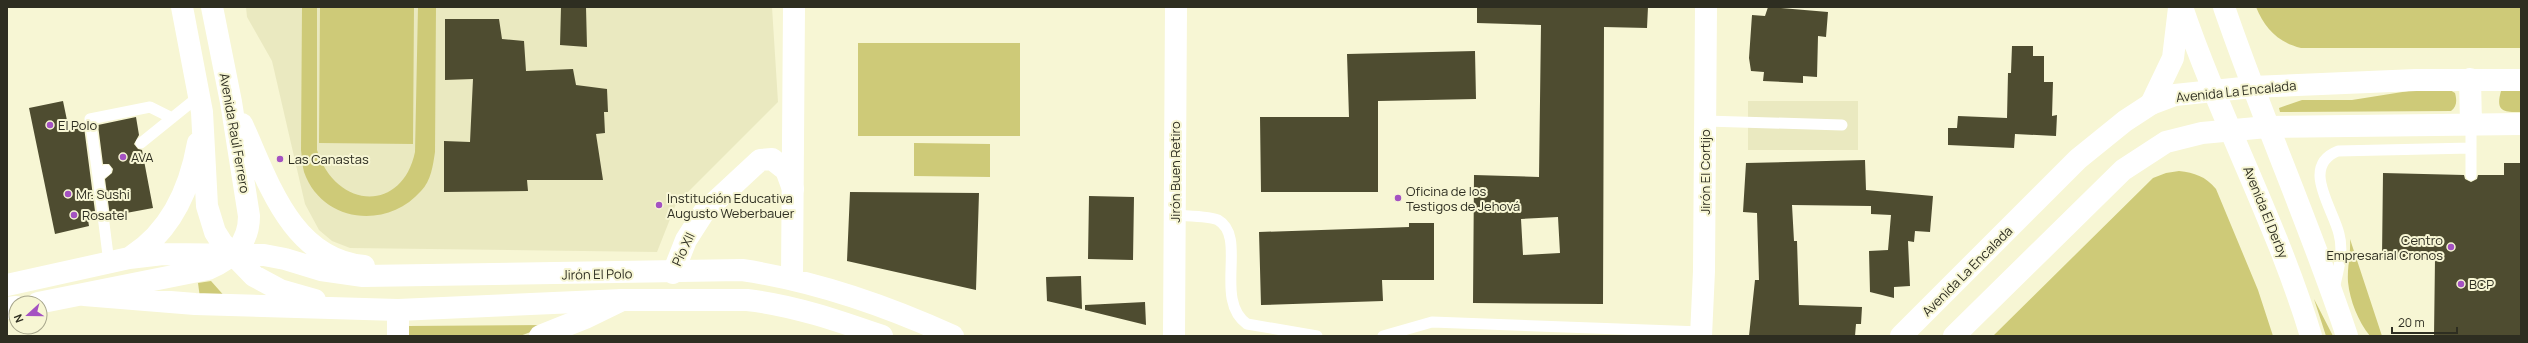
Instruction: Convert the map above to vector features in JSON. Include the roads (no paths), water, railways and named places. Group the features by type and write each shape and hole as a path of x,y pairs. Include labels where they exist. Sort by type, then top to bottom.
{"main road":[{"path":"182,7 200,104 207,206 215,232 254,276 280,290 340,308"},
{"name":"Avenida Raúl Ferrero","path":"84,295 203,270 221,264 242,246 247,236 249,216 231,102 212,7"},
{"name":"Pío XII","path":"792,278 794,7"},
{"name":"Jirón Buen Retiro","path":"1174,336 1176,7"},
{"name":"Jirón El Cortijo","path":"1705,334 1706,7"},
{"path":"2151,104 2173,58 2180,7"},
{"name":"Avenida El Derby","path":"2180,7 2212,90 2274,229 2299,294 2311,336"},
{"path":"2224,7 2267,127 2333,293 2347,336"},
{"path":"2470,80 2471,124"},
{"name":"Avenida La Encalada","path":"1901,336 2078,159 2125,121 2151,104 2175,96 2212,90 2252,87 2470,80 2521,80"},
{"path":"231,102 276,198 290,223 300,235 317,248 357,265 467,276"},
{"path":"119,260 156,238 171,220 196,152 200,104"},
{"path":"1954,336 2130,166 2176,139 2230,130 2267,127 2521,124"},
{"name":"Pío XII","path":"673,273 686,240 704,212 760,160 772,159 786,170 793,189"},
{"name":"Jirón El Polo","path":"7,285 119,260 163,254 264,255 285,259 321,270 362,276 673,273 742,270 792,278 854,297 918,320 953,336"},
{"path":"48,301 84,295 195,304 340,308"},
{"name":"Jirón El Polo","path":"340,308 398,310 699,298 767,302 882,336"},
{"path":"540,336 585,318 622,300"},
{"path":"398,310 398,336"}],"lane":[{"path":"141,143 172,118 200,104"},
{"path":"119,260 90,119 150,107 172,118"},
{"path":"1706,121 1842,125"},
{"path":"2471,124 2471,175"},
{"path":"2333,293 2341,249 2339,234 2320,184 2319,172 2327,156 2338,151 2471,148"},
{"path":"1175,215 1217,219 1225,226 1230,238 1232,307 1238,318 1247,324 1317,336"},
{"path":"1383,336 1432,322 1705,334"}],"place":[{"name":"El Polo","path":"50,125"},
{"name":"AVA","path":"123,157"},
{"name":"Las Canastas","path":"280,159"},
{"name":"Mr. Sushi","path":"68,194"},
{"name":"Oficina de los Testigos de Jehová","path":"1398,198"},
{"name":"Institución Educativa Augusto Weberbauer","path":"659,205"},
{"name":"Rosatel","path":"74,215"},
{"name":"Centro Empresarial Cronos","path":"2451,247"},
{"name":"BCP","path":"2461,284"}]}
